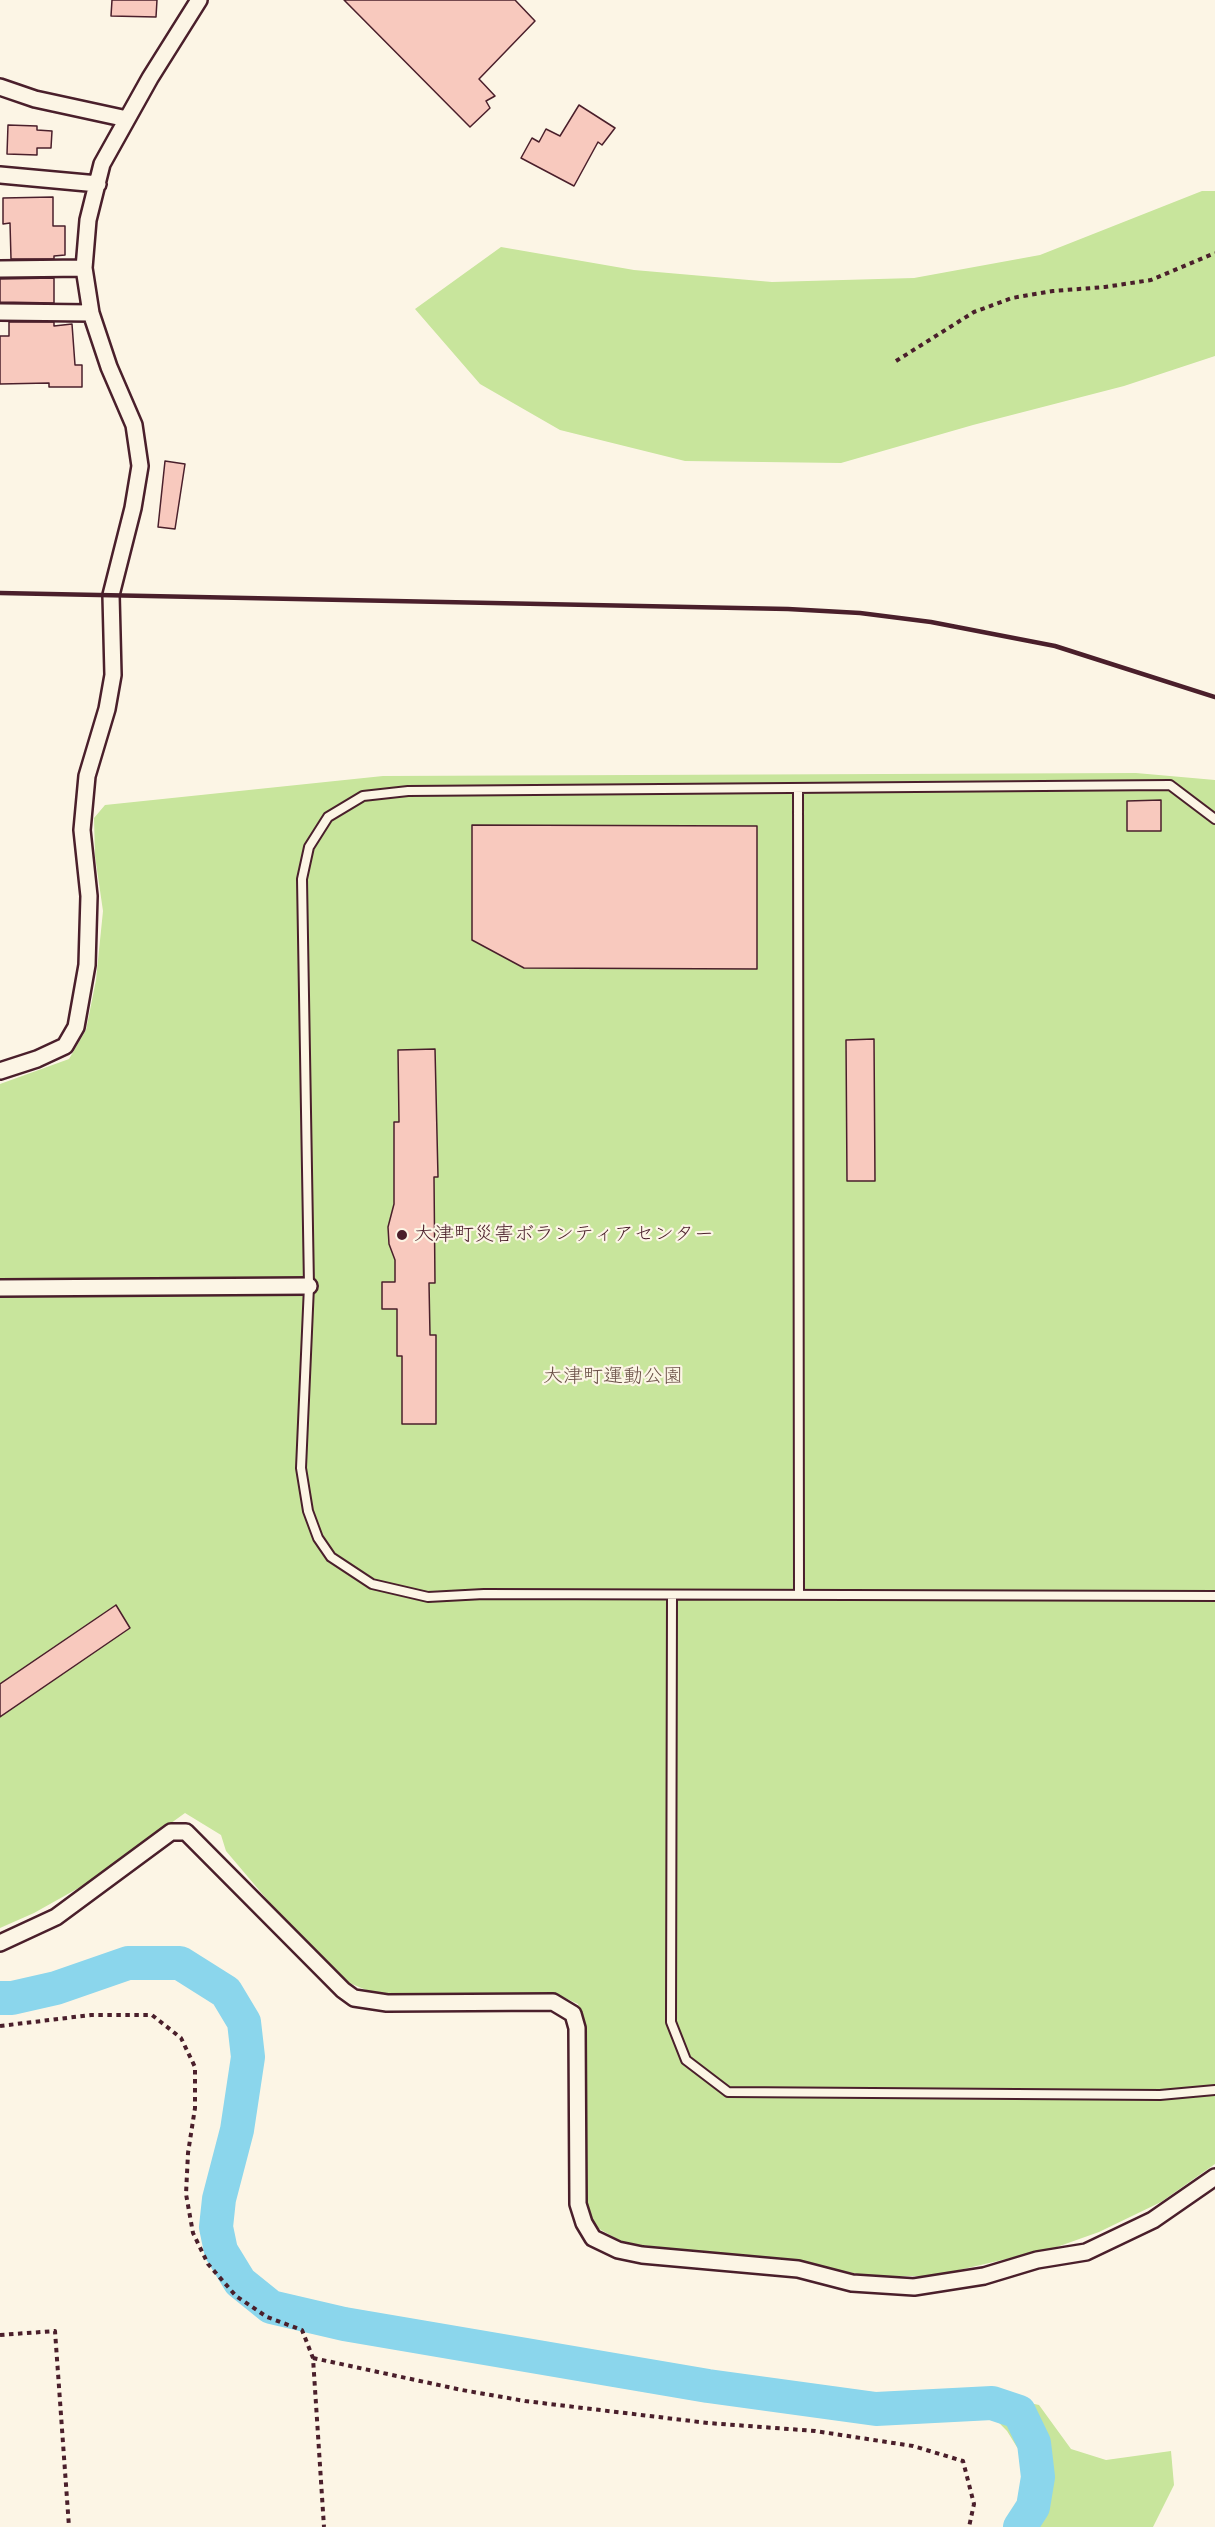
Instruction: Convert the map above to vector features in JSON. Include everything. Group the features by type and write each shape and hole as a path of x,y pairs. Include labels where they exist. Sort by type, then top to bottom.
{"street":[{"path":"0,1071 37,1059 65,1046 76,1027 87,965 89,896 82,830 87,776 107,709 112,675 111,595 134,508 140,466 134,425 109,367 91,313 84,268 88,220 102,164 199,0"},
{"path":"0,87 35,99 127,119"},
{"path":"0,175 98,184"},
{"path":"0,269 84,268"},
{"path":"0,312 91,313"},
{"path":"0,1288 309,1286"},
{"path":"0,1943 56,1917 171,1832 186,1832 343,1990 354,1998 387,2003 553,2002 562,2006 573,2014 577,2028 578,2204 581,2214 593,2238 618,2250 642,2255 798,2269 852,2283 924,2285 984,2276 1037,2260 1086,2252 1153,2220 1215,2177"}],"lane":[{"path":"1215,819 1170,784 408,791 363,796 328,817 309,847 302,879 309,1286 301,1468 308,1510 318,1538 331,1557 372,1584 428,1597 484,1594 1215,1596"},
{"path":"798,789 799,1594"},
{"path":"672,1596 671,2022 686,2060 728,2092 1160,2095 1215,2090"}],"path":[{"path":"896,361 974,312 1012,298 1151,280 1215,253"},
{"path":"0,2026 91,2015 152,2015 181,2038 195,2067 195,2108 188,2153 186,2194 193,2233 208,2264 236,2296 267,2317 302,2330 313,2358 324,2527"},
{"path":"0,2335 55,2331 69,2527"},
{"path":"313,2358 525,2401 708,2423 815,2431 913,2446 963,2462 974,2504 969,2527"}],"green space":[{"path":"1202,191 1215,191 1215,356 1124,386 973,425 841,463 685,461 560,430 480,384 415,309 501,247 634,270 772,282 914,278 1040,255"},
{"name":"大津町運動公園","path":"1136,773 1215,780 1215,2164 1161,2202 1099,2232 1054,2248 933,2276 868,2276 809,2264 624,2243 596,2227 589,2215 585,2026 578,2004 559,1995 371,1992 347,1982 292,1929 226,1851 221,1835 185,1813 91,1881 34,1913 0,1928 0,1084 69,1059 86,1030 96,980 103,911 95,856 94,818 105,805 383,776"},
{"path":"966,2389 1039,2405 1071,2449 1106,2460 1171,2451 1174,2485 1153,2527 1021,2527 1024,2513 1020,2452 1007,2431"}],"building":[{"path":"112,0 157,0 156,17 111,16"},
{"path":"344,0 515,0 535,21 479,79 495,96 486,101 490,108 470,127"},
{"path":"579,105 615,128 602,145 598,142 574,186 521,158 532,138 539,142 546,129 560,136"},
{"path":"8,125 37,126 37,130 52,131 51,148 37,148 37,155 7,154"},
{"path":"53,197 53,226 65,226 65,255 54,256 54,259 11,259 10,223 3,224 3,198"},
{"path":"54,278 54,303 0,302 0,279"},
{"path":"9,322 54,322 54,326 72,324 75,365 82,365 82,387 49,387 49,383 0,384 0,336 9,336"},
{"path":"165,461 185,464 175,529 158,527"},
{"path":"1161,800 1161,831 1127,831 1127,801"},
{"path":"472,825 757,826 757,969 524,968 472,940"},
{"path":"874,1039 875,1181 847,1181 846,1040"},
{"path":"435,1049 438,1177 434,1177 435,1283 429,1283 430,1335 436,1335 436,1424 402,1424 402,1356 397,1356 397,1309 382,1309 382,1282 395,1282 395,1260 389,1244 388,1227 394,1204 394,1122 399,1122 398,1050"},
{"path":"116,1605 130,1628 0,1717 0,1684"}],"waterway":[{"path":"0,1998 12,1998 56,1988 128,1963 180,1963 226,1992 244,2022 248,2057 237,2130 219,2199 216,2227 221,2251 240,2282 271,2307 344,2324 708,2386 876,2409 992,2403 1019,2412 1034,2443 1038,2477 1033,2507 1020,2527"}],"railway":[{"path":"0,593 788,609 860,613 931,622 1055,646 1215,697"}],"place":[{"name":"大津町災害ボランティアセンター","path":"402,1235"}]}
